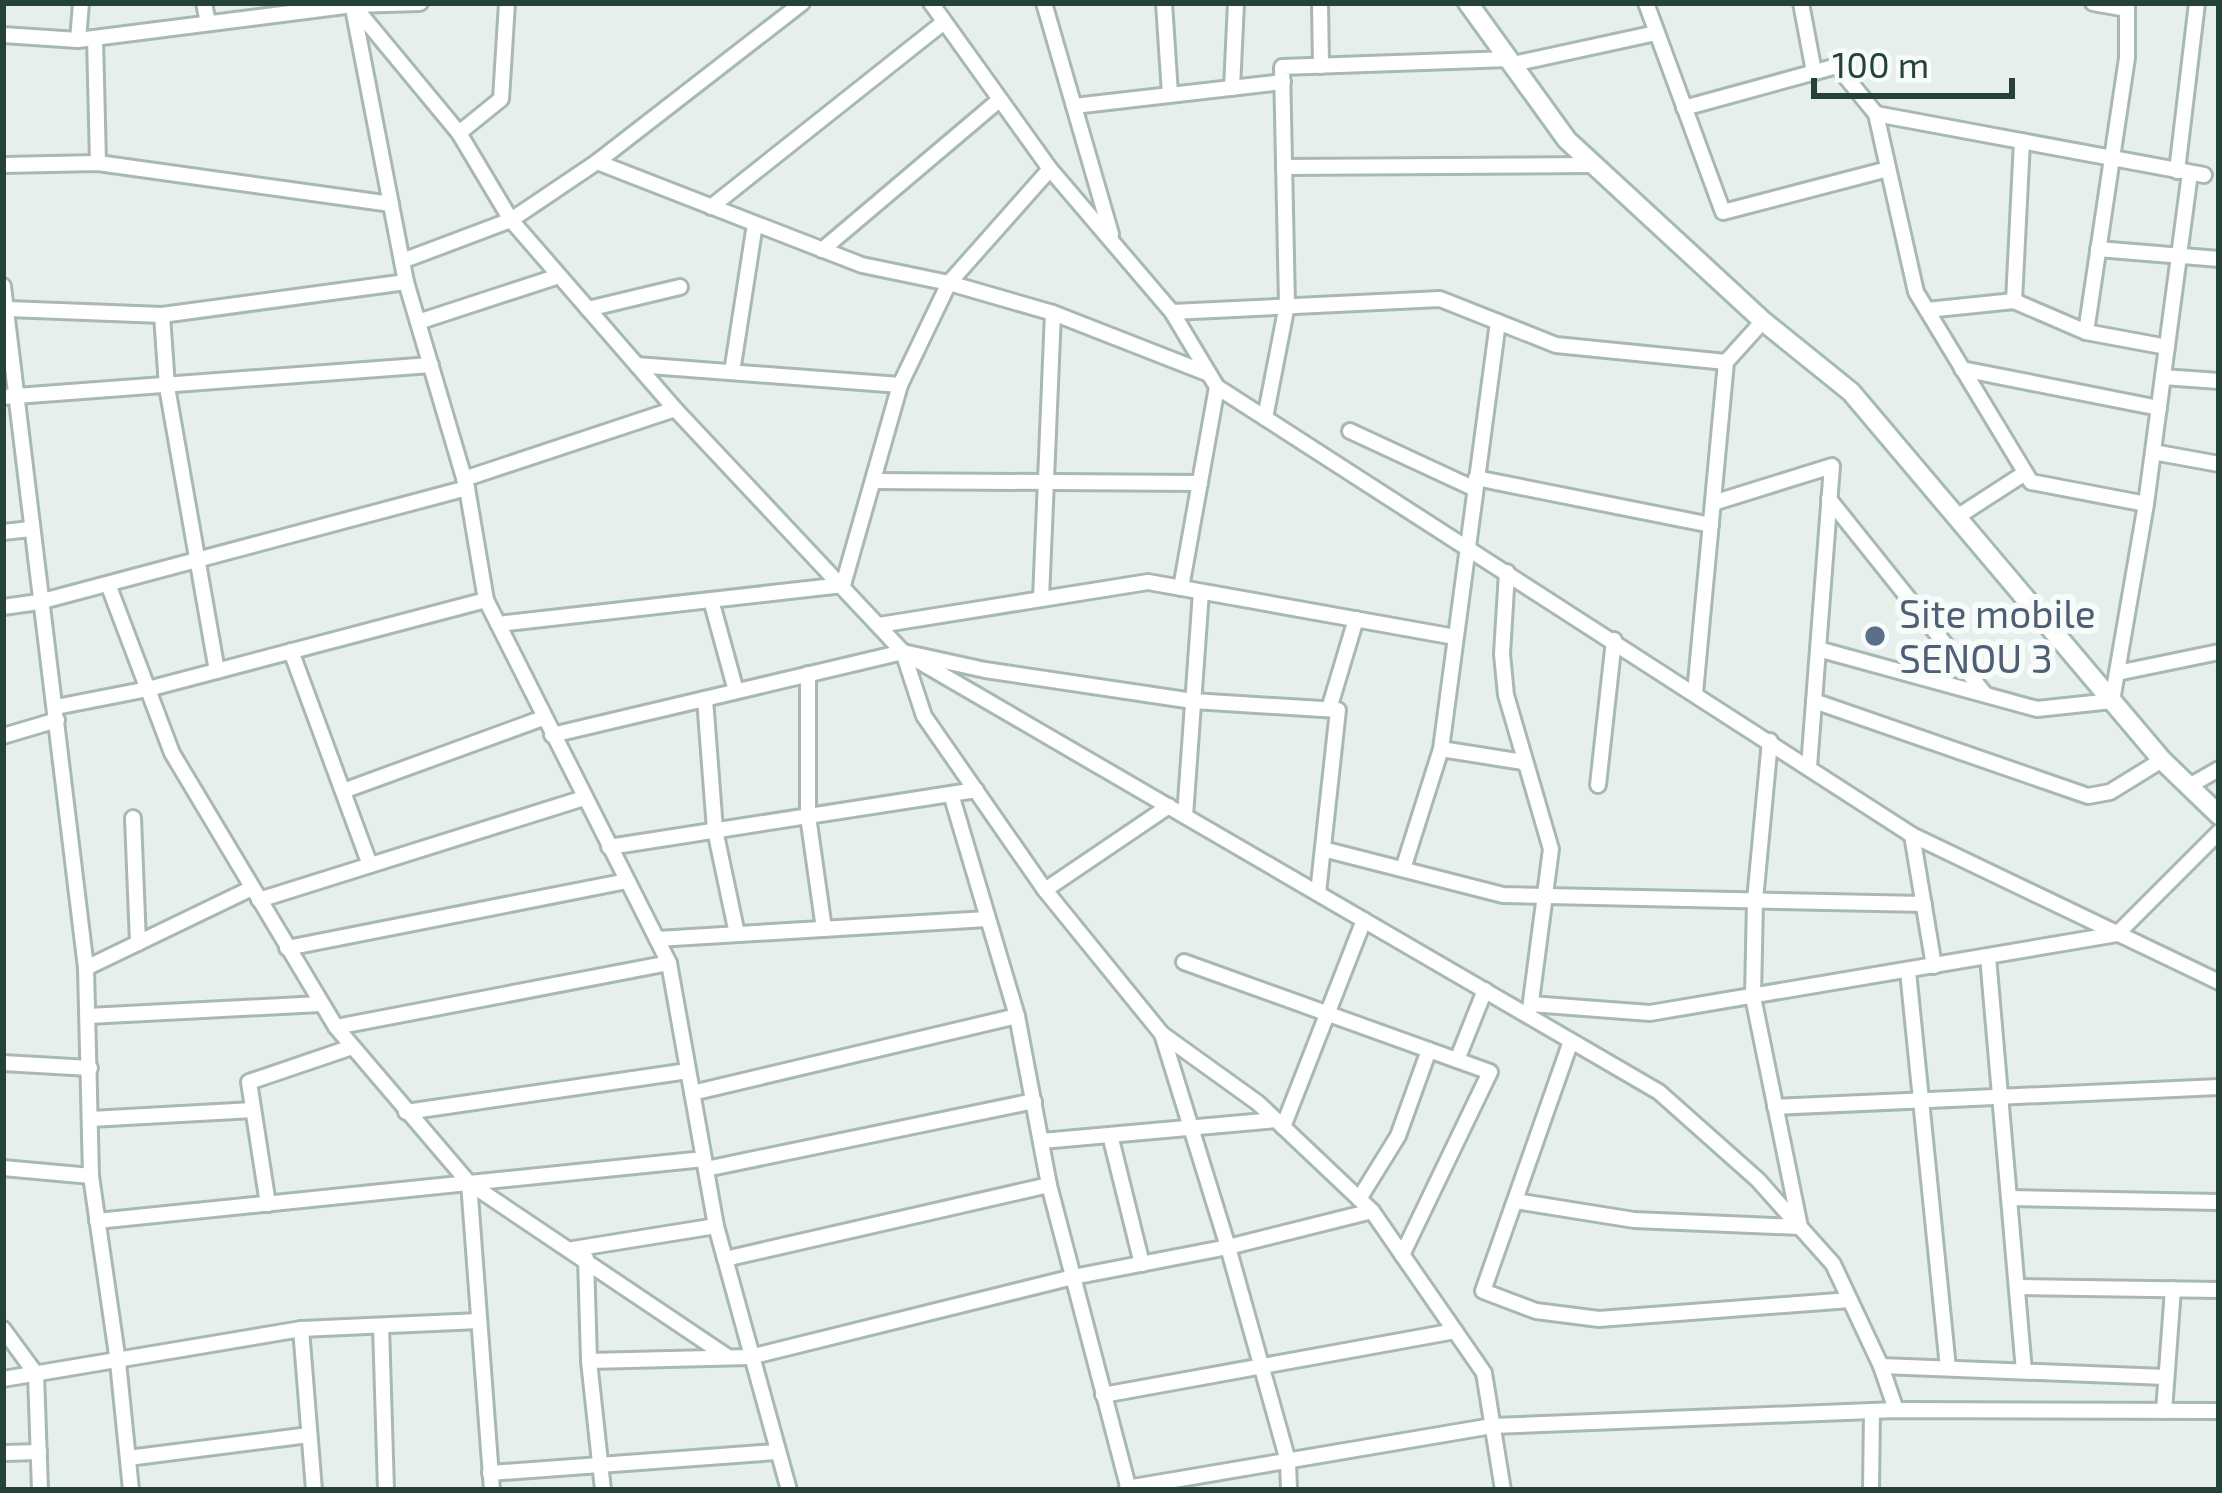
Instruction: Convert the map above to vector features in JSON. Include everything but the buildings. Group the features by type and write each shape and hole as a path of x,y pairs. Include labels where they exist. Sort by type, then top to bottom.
{"street":[{"path":"78,40 81,3"},
{"path":"204,3 208,23"},
{"path":"3,35 78,40 352,4 420,3"},
{"path":"459,133 501,99 507,3"},
{"path":"402,261 511,220 597,162 802,3"},
{"path":"931,3 1050,169 1172,312 1214,380 1180,588"},
{"path":"1044,3 1113,243"},
{"path":"1164,3 1170,94"},
{"path":"1232,88 1237,3"},
{"path":"1320,3 1321,66"},
{"path":"1468,3 1567,140 1763,321 1851,392 2162,760 2219,815"},
{"path":"1646,3 1723,212 1888,169"},
{"path":"1814,3 1801,4 1814,72"},
{"path":"2086,332 2127,58 2127,6 2092,3"},
{"path":"2112,701 2146,504 2190,173 2197,3"},
{"path":"352,4 459,133 511,220 675,409 904,652 1485,990 1530,1010 1571,1041 1660,1092 1758,1180 1833,1264 1896,1410"},
{"path":"352,4 406,282 466,484 487,600 669,963 716,1226 789,1490"},
{"path":"711,207 944,22"},
{"path":"1265,418 1287,305 1282,67 1511,62 1656,33"},
{"path":"95,38 98,163"},
{"path":"1684,108 1837,66 1876,114 1916,292 2031,482 2146,504"},
{"path":"1074,106 1282,82"},
{"path":"822,250 998,101"},
{"path":"1876,114 2190,173"},
{"path":"2014,301 2022,141"},
{"path":"597,162 862,266 949,283 1053,313 1214,380 1265,418 1912,835 2219,982"},
{"path":"3,165 98,163 391,204"},
{"path":"1284,167 1594,165"},
{"path":"843,586 900,385 949,283 1050,169"},
{"path":"732,373 755,224"},
{"path":"2098,249 2219,259"},
{"path":"418,322 559,276"},
{"path":"131,1490 91,1177 86,968 57,714 10,398 5,299 162,316 406,282"},
{"path":"588,309 680,287"},
{"path":"1172,312 1439,299 1556,344 1726,362"},
{"path":"1927,310 2014,301 2086,332 2167,347"},
{"path":"1041,599 1053,313"},
{"path":"162,316 167,387 218,671"},
{"path":"1695,693 1726,362 1763,321"},
{"path":"1403,869 1442,749 1498,322"},
{"path":"10,398 430,365"},
{"path":"637,365 900,385"},
{"path":"1963,369 2158,408"},
{"path":"2163,377 2219,381"},
{"path":"3,607 108,584 466,484 675,409"},
{"path":"1350,430 1475,483 1711,524"},
{"path":"2153,452 2219,464"},
{"path":"1713,502 1832,466 1809,767"},
{"path":"1957,518 2025,473"},
{"path":"873,481 1200,484"},
{"path":"1829,499 1985,694"},
{"path":"3,532 31,529"},
{"path":"1507,572 1502,654 1506,695 1551,848 1530,1010"},
{"path":"879,625 1148,582 1455,637"},
{"path":"108,584 172,753 320,1004 352,1047 470,1183 728,1357"},
{"path":"497,624 843,586"},
{"path":"1185,816 1201,592"},
{"path":"3,736 57,714 487,600"},
{"path":"711,600 736,691"},
{"path":"1329,709 1356,619"},
{"path":"1598,785 1614,640"},
{"path":"1818,649 2037,709 2112,701"},
{"path":"291,652 370,865"},
{"path":"904,652 924,716 1045,890 1162,1034 1280,1124 1372,1211 1484,1373 1503,1490"},
{"path":"552,735 904,652 985,670 1193,701 1338,710 1318,893"},
{"path":"2117,673 2219,652"},
{"path":"808,674 808,816 824,929"},
{"path":"705,699 715,830 737,934"},
{"path":"1814,701 2087,796 2110,792 2162,760"},
{"path":"343,791 543,718"},
{"path":"1770,741 1755,900 1753,997 1800,1227"},
{"path":"1442,749 1523,762"},
{"path":"2189,787 2219,769"},
{"path":"609,847 976,790"},
{"path":"951,794 1017,1016 1049,1185 1128,1489 1492,1426 1896,1410 2219,1411"},
{"path":"86,968 255,894 370,865 584,798"},
{"path":"1045,890 1168,806"},
{"path":"133,818 138,943"},
{"path":"1530,1010 1650,1013 2117,934 2219,832"},
{"path":"1912,835 1934,966"},
{"path":"1323,849 1503,895 1924,904"},
{"path":"287,948 627,881"},
{"path":"657,939 986,919"},
{"path":"1280,1124 1364,920"},
{"path":"1988,957 2024,1371"},
{"path":"1184,962 1490,1072 1402,1255"},
{"path":"336,1027 669,963"},
{"path":"1908,970 1948,1368"},
{"path":"1457,1060 1485,990"},
{"path":"88,1016 320,1004"},
{"path":"692,1093 1017,1016"},
{"path":"1162,1034 1262,1366 1288,1461 1289,1490"},
{"path":"1571,1041 1483,1291 1536,1310 1599,1319 1850,1300"},
{"path":"268,1204 249,1082 352,1047"},
{"path":"1359,1199 1398,1136 1429,1049"},
{"path":"3,1063 90,1068"},
{"path":"406,1112 688,1071"},
{"path":"1775,1107 2219,1087"},
{"path":"98,1221 705,1164 1034,1101"},
{"path":"91,1119 254,1110"},
{"path":"1042,1141 1280,1124"},
{"path":"1110,1135 1142,1264"},
{"path":"3,1168 91,1177"},
{"path":"470,1183 491,1482 601,1466 776,1452"},
{"path":"725,1259 1049,1185"},
{"path":"2010,1198 2219,1202"},
{"path":"1514,1201 1634,1220 1800,1227"},
{"path":"589,1360 750,1357 1073,1277 1228,1247 1372,1211"},
{"path":"579,1254 716,1226"},
{"path":"579,1254 603,1490"},
{"path":"2018,1287 2219,1290"},
{"path":"2164,1411 2173,1289"},
{"path":"3,1379 301,1329 479,1321"},
{"path":"381,1326 386,1490"},
{"path":"3,1329 37,1374 40,1490"},
{"path":"301,1329 314,1490"},
{"path":"1102,1395 1455,1331"},
{"path":"1880,1366 2166,1376"},
{"path":"1871,1490 1872,1411"},
{"path":"128,1458 309,1436"},
{"path":"3,1453 39,1452"}],"place":[{"name":"Site mobile SENOU 3","path":"1875,636"}]}
